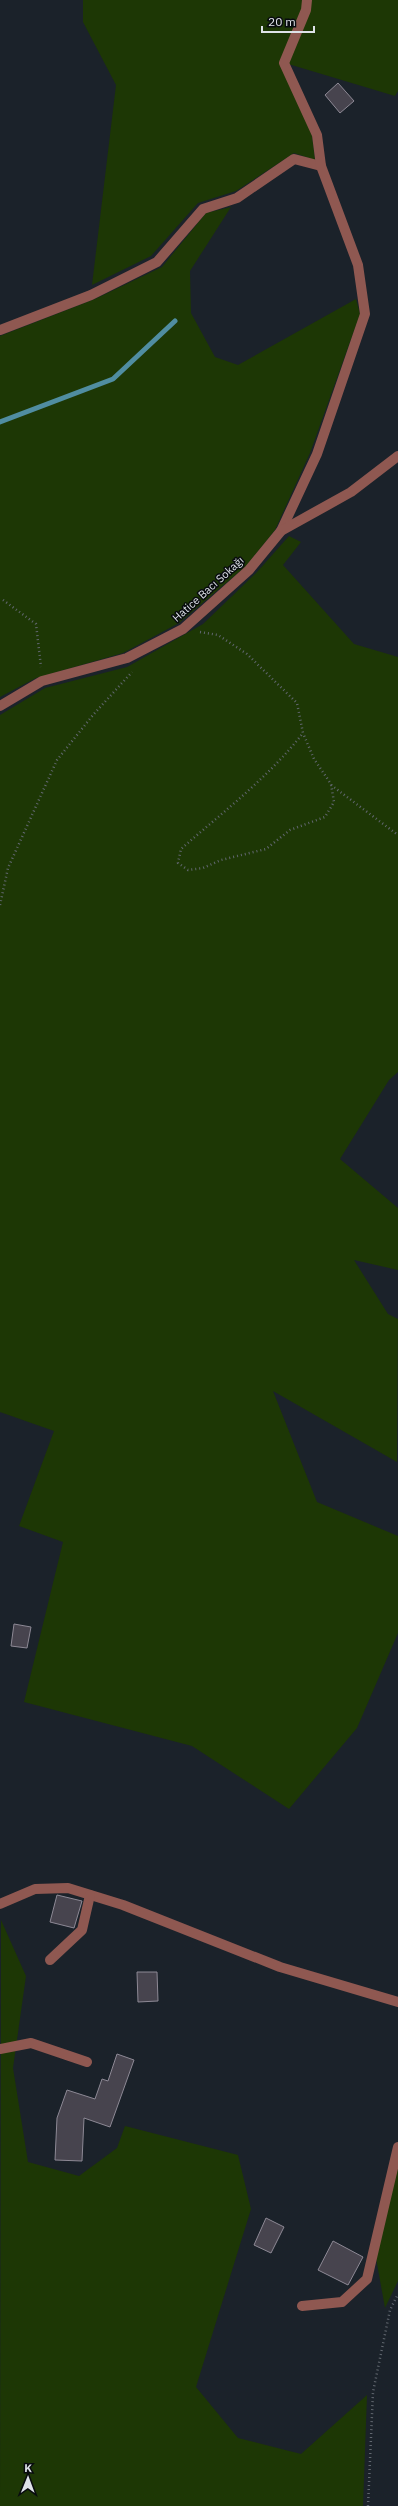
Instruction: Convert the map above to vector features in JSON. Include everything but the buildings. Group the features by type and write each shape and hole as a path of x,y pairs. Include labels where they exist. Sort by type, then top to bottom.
{"street":[{"path":"281,531 317,454 365,314 358,265 320,166 317,135 284,63 306,10 307,0"},
{"path":"0,330 91,294 157,262 203,209 237,198 294,159 320,166"},
{"name":"Hatice Bacı Sokağı","path":"0,706 42,681 127,658 183,629 249,570 281,531 351,492 398,456"},
{"path":"0,1904 35,1889 68,1888 123,1905 280,1967 398,2002"},
{"path":"50,1960 82,1930 90,1895"},
{"path":"0,2049 31,2043 87,2062"},
{"path":"302,2306 342,2302 367,2279 398,2147"}],"path":[{"path":"3,600 36,624 42,681"},
{"path":"183,629 218,635 247,654 297,703 303,733 314,759 331,784 398,835"},
{"path":"0,905 8,868 57,760 93,715 135,669"},
{"path":"303,733 290,750 247,791 181,849 178,863 188,870 203,868 221,860 266,849 290,830 325,817 334,802 331,784"},
{"path":"368,2506 373,2392 390,2310 398,2294"}],"green space":[{"path":"83,0 398,0 398,91 395,96 285,63 312,136 315,160 294,153 236,191 198,203 151,256 92,285 116,85 83,22"},
{"path":"231,207 190,271 191,313 215,357 238,365 356,299 360,314 310,453 275,530 246,566 179,623 123,653 36,678 0,697 0,336 95,299 162,267 206,213"},
{"path":"289,536 301,542 283,565 354,644 398,657 398,1072 389,1080 340,1159 398,1208 398,1270 354,1260 388,1314 398,1319 397,1462 273,1391 317,1502 398,1536 398,1633 357,1728 289,1809 192,1746 24,1702 63,1542 19,1526 54,1431 0,1412 0,715 45,688 127,667 203,624 257,572"},
{"path":"1,1920 26,1976 13,2068 28,2162 79,2176 117,2148 125,2126 238,2155 251,2209 196,2387 238,2438 301,2454 367,2395 363,2506 0,2506"},
{"path":"398,2163 398,2281 385,2308 376,2258"}],"waterway":[{"path":"0,422 113,379 175,321"}]}
